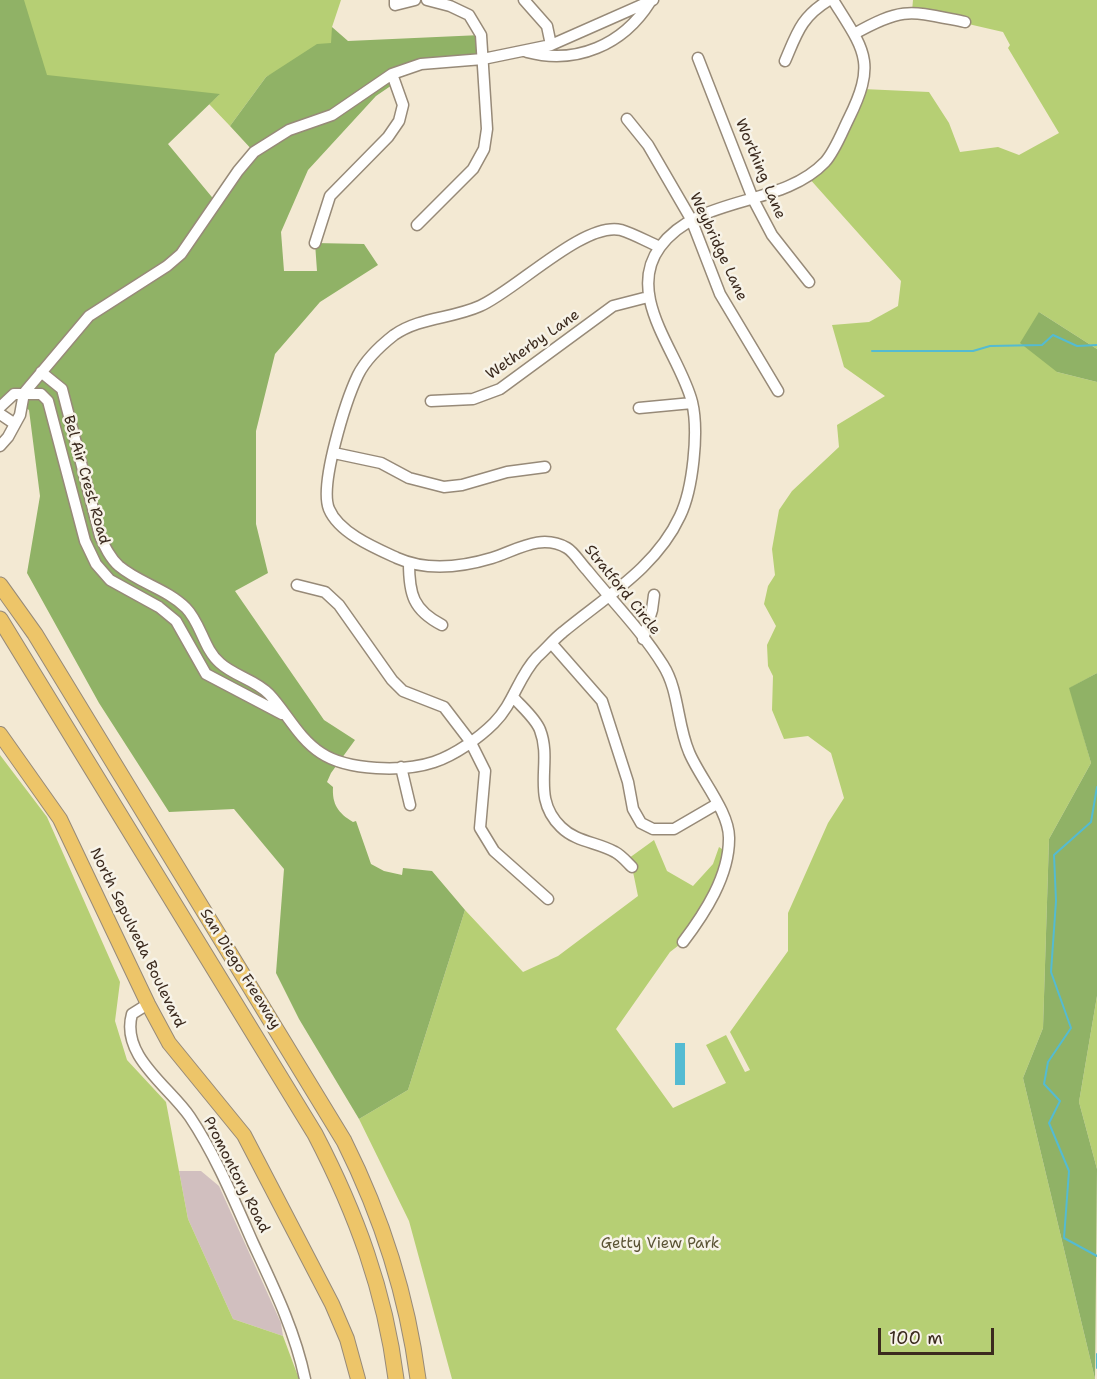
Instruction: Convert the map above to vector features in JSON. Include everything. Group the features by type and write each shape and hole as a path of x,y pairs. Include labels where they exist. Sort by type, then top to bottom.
{"highway":[{"name":"San Diego Freeway","path":"0,585 34,634 344,1141 373,1201 396,1267 418,1379"},
{"path":"0,619 332,1165 360,1228 374,1271 392,1345 396,1379"},
{"path":"34,634 31,652 339,1158 380,1261 392,1307 404,1379"},
{"name":"San Diego Freeway","path":"0,636 294,1116 328,1176 364,1266 380,1328 387,1379"}],"main road":[{"name":"North Sepulveda Boulevard","path":"0,734 41,789 65,828 148,1004 180,1059 244,1135 328,1295 347,1339 358,1379"}],"street":[{"path":"395,0 395,5 415,0"},
{"path":"417,225 472,170 484,149 487,129 481,35 469,15 450,6 427,0"},
{"path":"524,0 547,26 551,45"},
{"path":"523,51 560,56 596,49 628,30 651,0"},
{"path":"0,446 20,415 24,393 89,316 167,266 181,254 238,171 254,152 289,130 332,115 392,74 421,64 483,59 551,45 651,0"},
{"path":"785,62 802,22 814,9 831,0"},
{"name":"Bel Air Crest Road","path":"41,372 62,389 100,536 109,555 120,567 168,593 188,610 218,662 268,692 282,714 310,744 324,755 357,766 401,767 430,764 451,755 494,723 514,698 525,669 608,596 638,574 681,515 696,452 692,403 648,297 651,268 660,247 691,219 753,199 808,177 828,160 863,89 865,55 831,0"},
{"path":"854,34 885,17 912,11 965,22"},
{"name":"Worthing Lane","path":"698,58 753,199 772,235 809,282"},
{"path":"315,243 330,196 388,137 399,121 403,105 392,74"},
{"name":"Weybridge Lane","path":"627,119 648,145 691,219 720,294 778,391"},
{"name":"Stratford Circle","path":"660,247 619,229 598,232 578,241 484,305 463,313 423,320 396,334 373,354 359,373 344,409 325,494 330,512 342,527 409,563 448,567 474,563 526,544 544,542 568,548 643,639 664,667 689,754 717,804 730,835 723,873 700,919 683,942"},
{"name":"Wetherby Lane","path":"431,401 473,399 500,389 613,306 648,297"},
{"path":"0,407 14,394 24,393"},
{"name":"Bel Air Crest Road","path":"24,393 41,394 48,401 85,541 96,564 110,580 159,607 176,621 206,674 282,714"},
{"path":"639,408 692,403"},
{"path":"0,414 15,424"},
{"path":"334,453 381,463 409,478 444,487 462,485 507,472 545,467"},
{"path":"409,563 409,587 414,600 428,618 442,625"},
{"path":"297,585 325,592 339,605 392,680 403,691 444,707 470,741 485,771 480,828 494,851 548,899"},
{"path":"643,639 654,596"},
{"path":"552,644 602,701 628,782 636,817 641,823 653,829 674,829 717,804"},
{"path":"514,698 540,729 543,792 549,811 561,827 579,839 616,852 632,867"},
{"path":"401,767 410,805"},
{"name":"Promontory Road","path":"148,1004 132,1014 131,1031 134,1048 189,1116 224,1177 285,1314 300,1353 305,1379"}],"shaded area":[{"path":"179,1171 201,1171 219,1186 281,1323 283,1336 233,1319 188,1219"}],"green space":[{"path":"0,0 24,0 47,75 220,94 168,144 216,202 254,152 230,126 266,77 317,44 331,43 332,27 348,41 481,35 483,59 392,74 395,83 376,96 308,170 281,232 284,271 317,271 315,243 364,244 378,265 320,302 275,354 256,431 256,524 268,573 235,591 324,720 355,740 327,782 333,787 335,803 340,811 353,822 356,821 371,864 384,871 402,875 403,868 432,871 465,910 408,1090 359,1119 299,1019 276,973 284,869 234,809 169,812 99,703 27,573 40,496 29,410 9,396 0,401"},
{"path":"14,0 341,0 332,27 332,43 266,77 230,126 209,104 220,94 86,190"},
{"name":"Getty View Park","path":"913,0 1097,0 1097,349 1039,312 1057,372 1097,382 1097,673 1070,688 1091,763 1049,839 1043,1028 1023,1078 1095,1379 452,1379 409,1221 359,1119 408,1090 465,910 523,972 558,956 638,896 632,867 625,861 654,840 667,871 693,886 713,864 719,847 728,853 723,873 683,942 670,952 616,1029 673,1108 726,1083 706,1045 726,1035 745,1072 750,1070 730,1032 788,951 788,913 828,823 844,798 831,753 808,736 784,739 772,710 773,676 768,666 767,645 776,626 764,604 768,586 775,575 772,549 779,510 792,491 839,447 837,425 885,396 844,367 832,325 869,322 898,306 901,281 808,177 828,160 863,89 929,92 949,123 960,152 998,147 1019,155 1059,133 1008,48 1010,45 1003,32 912,11"},
{"path":"1039,312 1097,349 1097,382 1057,372 1020,343"},
{"path":"1097,673 1097,996 1079,1102 1097,1169 1095,1379 1023,1078 1043,1028 1049,839 1091,763 1069,688"},
{"path":"0,755 47,817 120,982 115,1021 127,1060 166,1102 188,1219 233,1319 283,1336 299,1379 0,1379"},
{"path":"1097,996 1097,1169 1079,1102"}],"water":[{"path":"675,1043 685,1043 685,1085 675,1085"}],"waterway":[{"path":"872,351 973,351 990,346 1042,345 1053,335 1077,346 1097,345"},
{"path":"1097,787 1091,822 1054,855 1056,901 1051,972 1071,1028 1048,1062 1044,1084 1060,1101 1049,1123 1069,1171 1064,1238 1097,1256"},
{"path":"1097,1354 1097,1368"}]}
